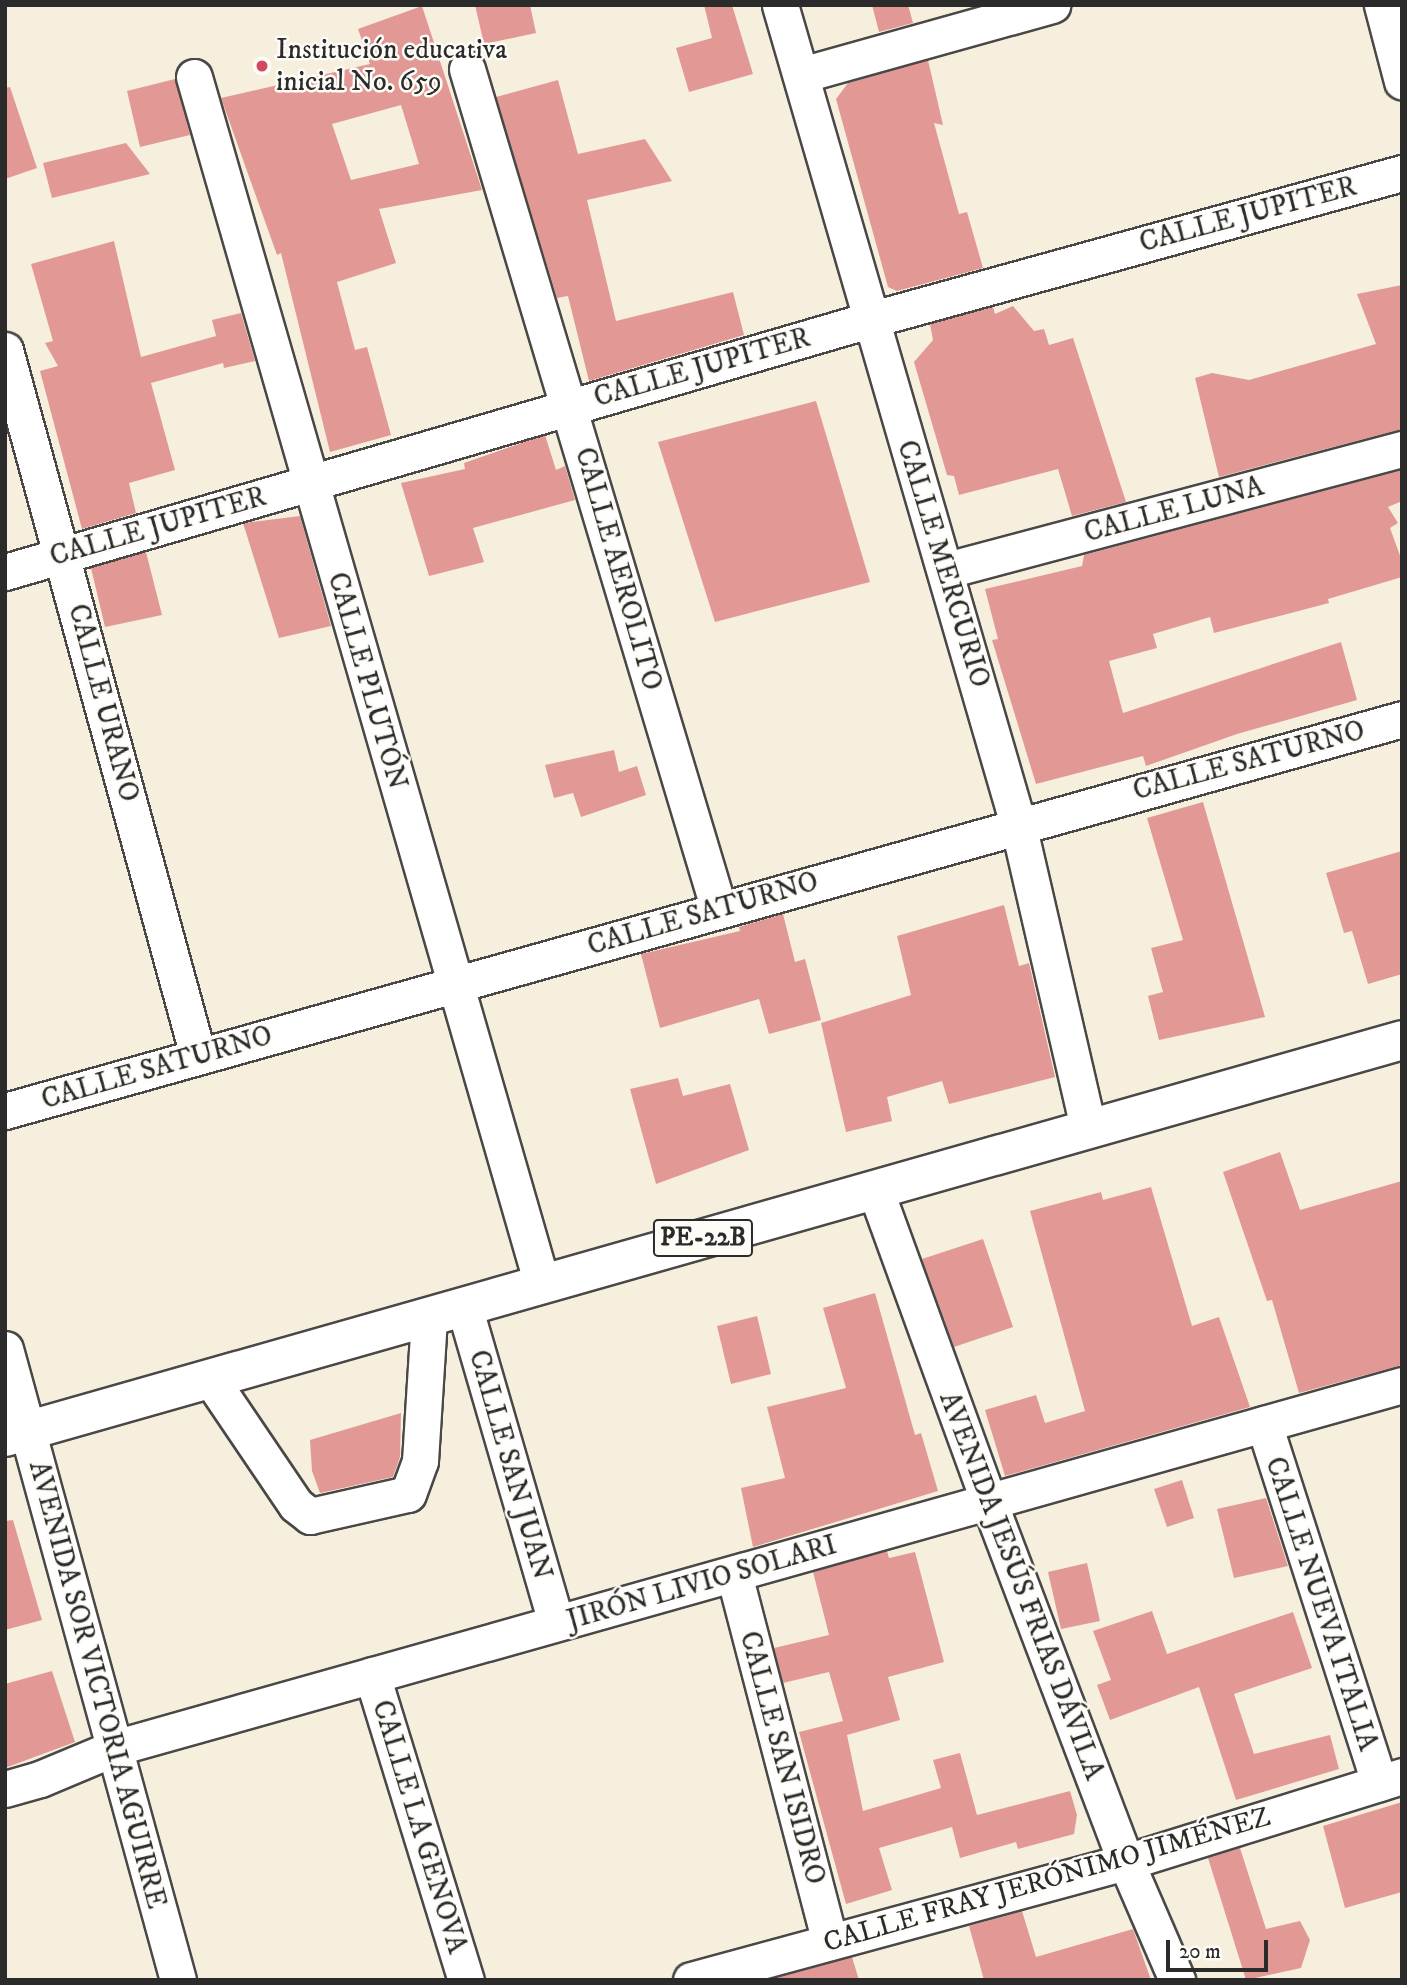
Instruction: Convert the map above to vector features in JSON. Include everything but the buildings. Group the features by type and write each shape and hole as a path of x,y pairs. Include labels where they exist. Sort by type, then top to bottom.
{"highway":[{"name":"PE-22B","path":"16,1434 1402,1040"}],"street":[{"name":"CALLE MERCURIO","path":"779,5 869,320 947,570 1018,824 1087,1128"},
{"path":"801,75 1052,5"},
{"path":"1382,5 1402,81"},
{"name":"CALLE AEROLITO","path":"467,69 719,909"},
{"name":"CALLE PLUTÓN","path":"194,77 542,1284"},
{"name":"CALLE JUPITER","path":"5,572 869,320 1402,173"},
{"name":"CALLE URANO","path":"5,350 198,1056"},
{"name":"CALLE LUNA","path":"947,570 1402,449"},
{"name":"CALLE SATURNO","path":"5,1111 1018,824 1402,719"},
{"name":"AVENIDA JESÚS FRIAS DÁVILA","path":"875,1189 989,1502 1126,1862 1177,1980"},
{"path":"210,1378 296,1506 310,1516 408,1494 420,1461 447,1311"},
{"name":"CALLE SAN JUAN","path":"447,1311 556,1623"},
{"name":"AVENIDA SOR VICTORIA AGUIRRE","path":"5,1349 16,1434 114,1748 178,1980"},
{"name":"JIRÓN LIVIO SOLARI","path":"5,1789 40,1779 114,1748 1402,1385"},
{"name":"CALLE NUEVA ITALIA","path":"1264,1424 1390,1780"},
{"name":"CALLE SAN ISIDRO","path":"734,1574 830,1942"},
{"name":"CALLE LA GENOVA","path":"372,1675 466,1980"},
{"name":"CALLE FRAY JERÓNIMO JIMÉNEZ","path":"691,1980 1126,1862 1390,1780"}],"place":[{"name":"Institución educativa inicial No. 659","path":"262,66"}]}
